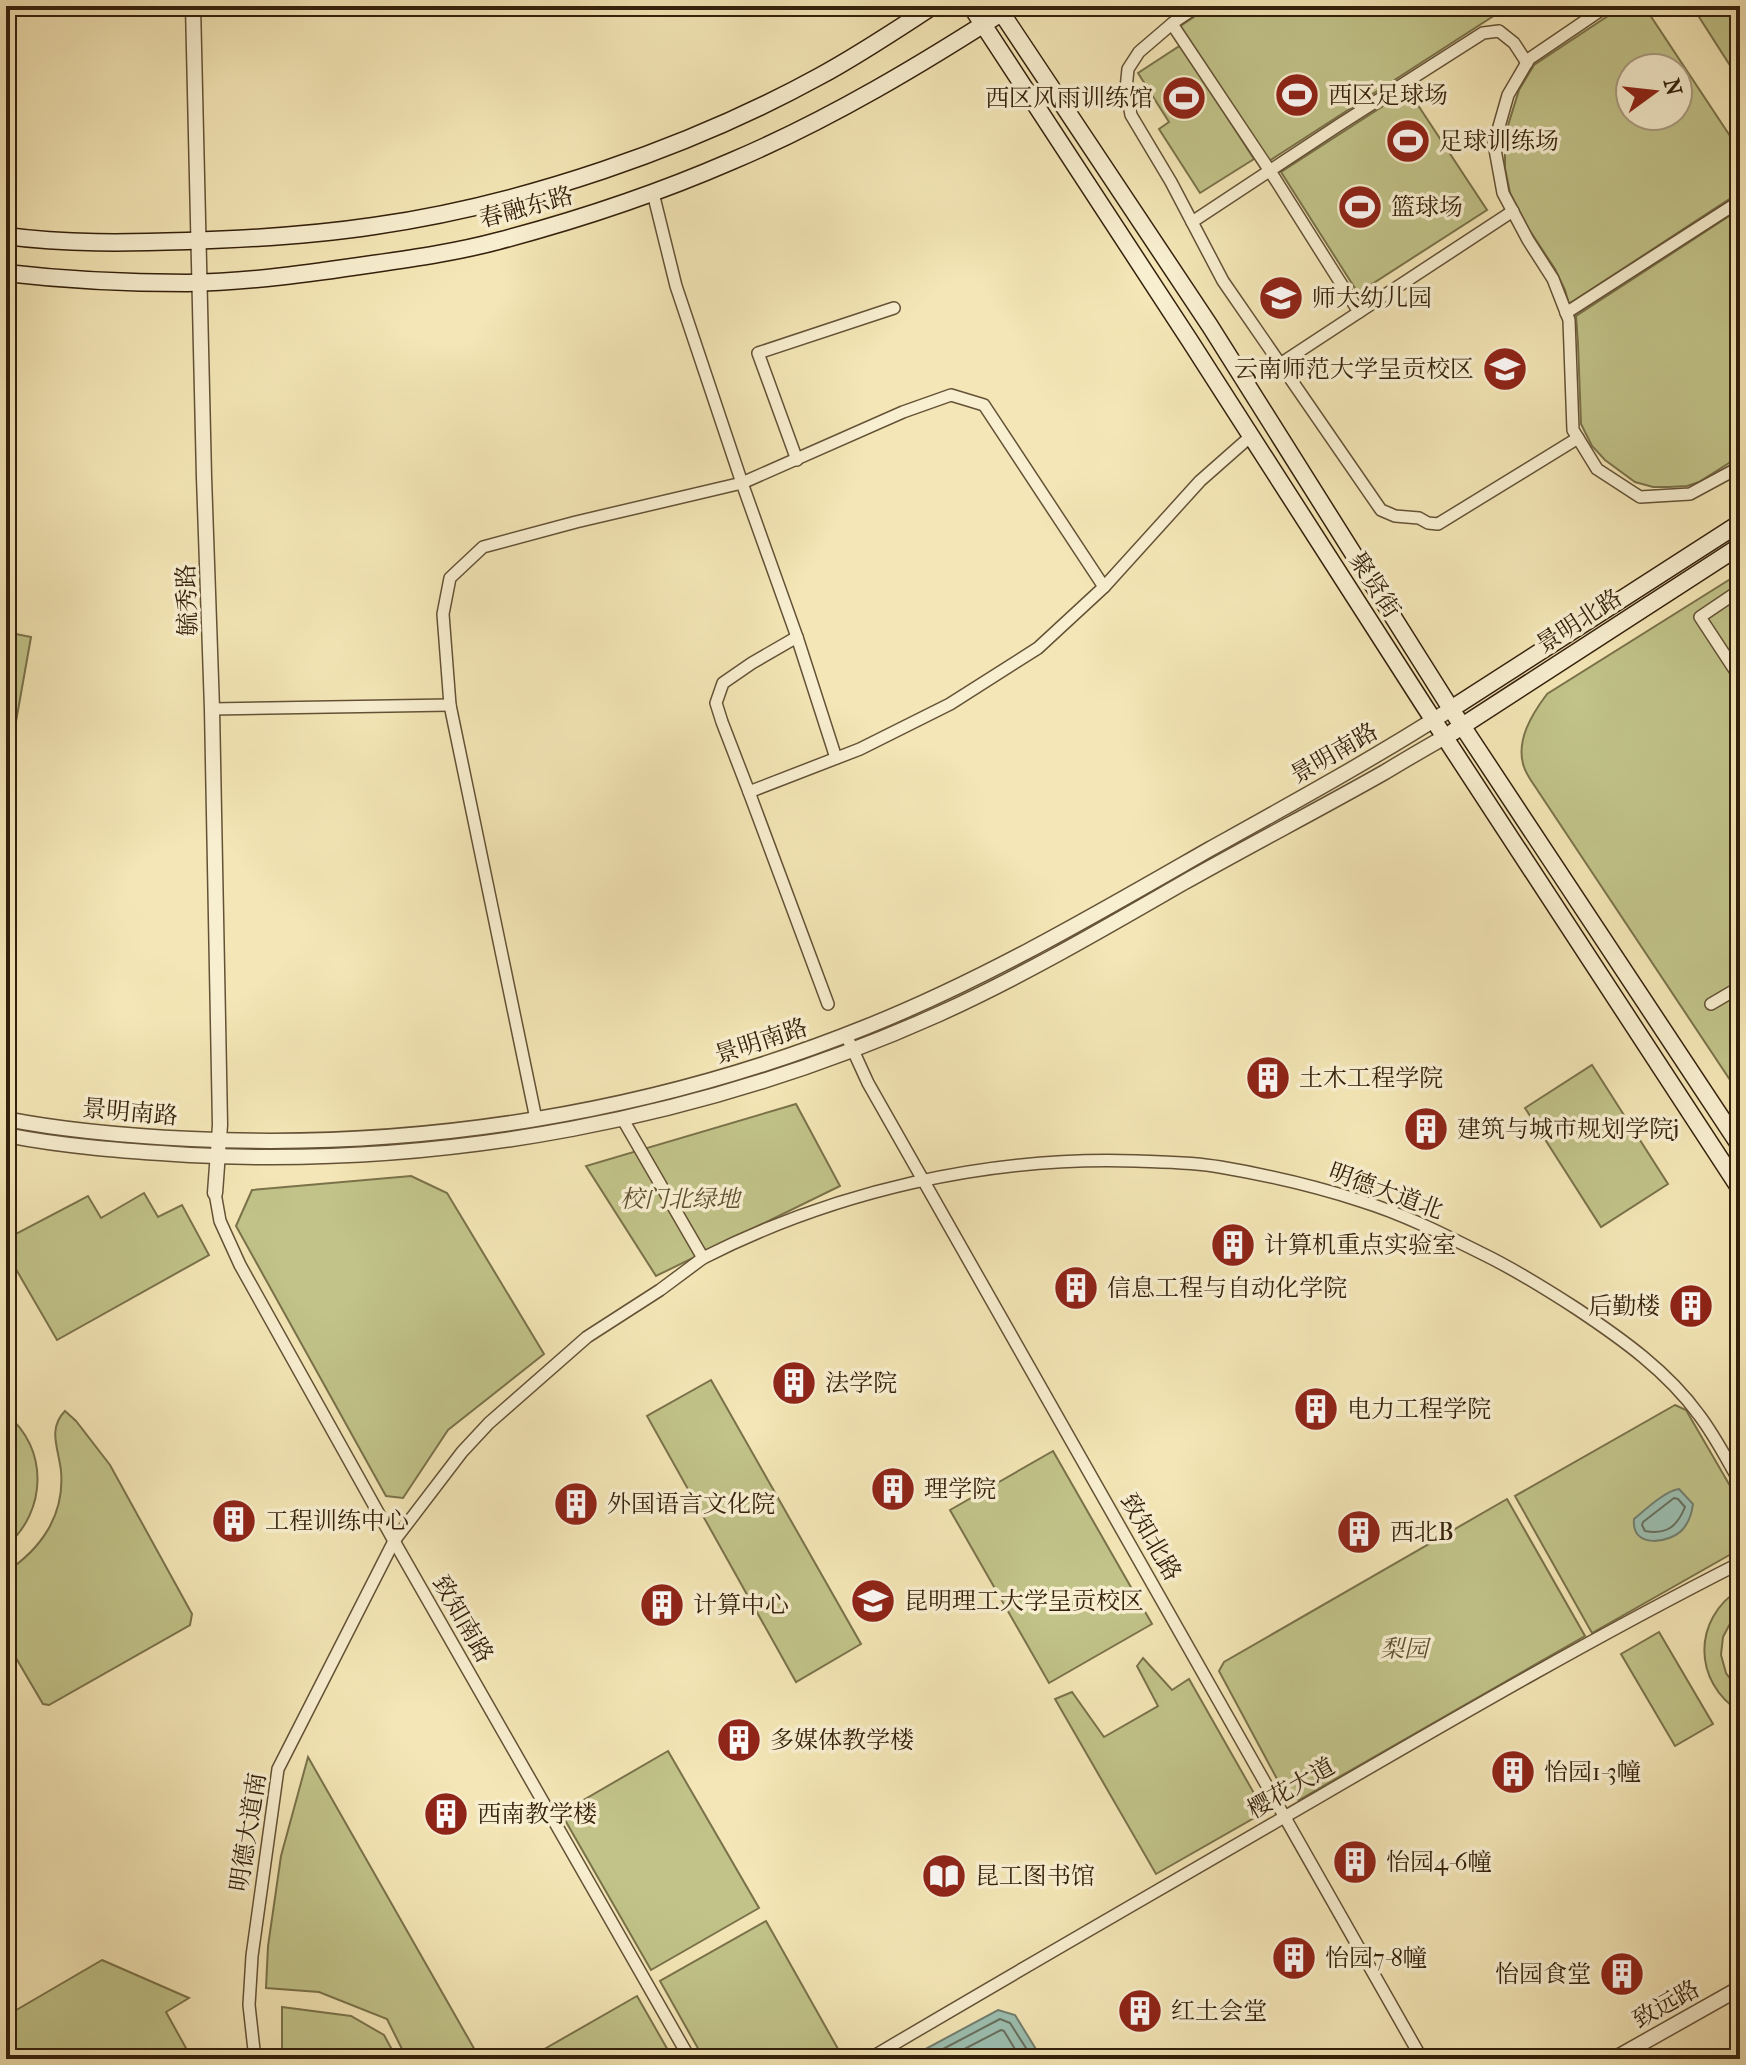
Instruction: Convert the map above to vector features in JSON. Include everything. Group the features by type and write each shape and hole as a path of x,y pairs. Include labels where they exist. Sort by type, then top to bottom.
{"main road":[{"name":"春融东路","path":"6,236 123,243 199,241 313,233 436,215 555,185 640,157 724,123 819,76 933,6"},
{"name":"聚贤街","path":"971,6 1740,1189"},
{"name":"春融东路","path":"6,273 62,279 201,282 310,273 495,242 653,193 734,161 876,90 984,25 1004,8"},
{"name":"聚贤街","path":"1004,8 1210,326 1451,709 1740,1146"},
{"name":"景明北路","path":"1451,709 1740,523"},
{"name":"景明北路","path":"1445,737 1740,546"}],"street":[{"name":"毓秀路","path":"193,6 220,1140 215,1193"},
{"path":"1198,6 1139,52 1128,69 1126,89 1131,115 1171,182 1223,281 1381,510 1395,516 1419,518 1438,524 1578,438"},
{"path":"1607,6 1529,59 1508,95 1494,144 1503,193 1553,279 1569,320 1573,430 1597,469 1640,497 1690,494 1740,467"},
{"path":"1172,24 1359,312"},
{"path":"1192,222 1483,33 1499,31 1514,43 1527,63"},
{"path":"653,193 676,286 836,758"},
{"path":"1566,313 1740,201"},
{"path":"1280,364 1513,211"},
{"path":"797,460 758,353 894,308"},
{"path":"536,1119 450,705 443,614 450,578 483,547 742,483 903,412 951,395 984,405 1104,587"},
{"path":"749,792 860,749 950,704 1038,648 1104,587 1200,481 1251,436"},
{"path":"1740,590 1700,617 1740,678"},
{"path":"797,637 723,683 716,703 828,1004"},
{"path":"212,709 450,705"},
{"name":"景明南路","path":"6,1119 111,1134 252,1142 361,1139 448,1132 536,1119 739,1073 846,1035 933,999 1069,929 1416,732 1451,709"},
{"name":"景明南路","path":"6,1135 95,1148 252,1158 362,1155 451,1148 573,1128 744,1087 853,1050 1003,983 1445,737"},
{"path":"1711,1004 1740,987"},
{"name":"致知北路","path":"846,1035 868,1083 1422,2059"},
{"path":"622,1118 703,1258"},
{"name":"明德大道北","path":"703,1258 827,1206 923,1180 1060,1160 1184,1163 1284,1181 1386,1209 1438,1231 1522,1274 1645,1357 1700,1416 1740,1482"},
{"name":"致知南路","path":"215,1193 220,1221 235,1256 690,2059"},
{"name":"明德大道南","path":"255,2059 249,2005 252,1956 278,1769 394,1541 462,1452 489,1423 587,1337 703,1258"},
{"name":"樱花大道","path":"869,2059 1517,1682 1740,1563"},
{"name":"致远路","path":"1614,2059 1740,1988"}],"green space":[{"name":"西区足球场","path":"1210,6 1509,6 1266,163 1179,27"},
{"path":"1623,6 1644,6 1674,52 1614,52 1614,132 1694,132 1694,82 1740,151 1740,192 1569,304 1555,269 1510,193 1505,168 1505,135 1519,90 1534,65"},
{"path":"1692,6 1740,6 1740,81"},
{"name":"西区风雨训练馆","path":"1181,45 1254,159 1200,193 1159,129 1169,122 1138,73"},
{"name":"篮球场","path":"1408,90 1487,210 1358,293 1281,172"},
{"path":"1740,209 1740,456 1699,482 1687,486 1653,487 1635,482 1605,460 1592,446 1581,424 1576,316"},
{"path":"1740,573 1740,1095 1530,779 1524,767 1522,747 1531,719 1547,694"},
{"path":"6,632 31,637 14,733 6,732"},
{"path":"1592,1065 1668,1184 1601,1227 1525,1108"},
{"name":"校门北绿地","path":"796,1104 840,1186 656,1276 586,1166"},
{"path":"411,1176 447,1193 544,1354 448,1430 403,1498 386,1496 236,1226 252,1190"},
{"path":"144,1193 158,1217 182,1205 209,1255 57,1340 6,1252 6,1239 88,1196 101,1218"},
{"path":"711,1380 861,1644 796,1682 647,1416"},
{"path":"1675,1405 1686,1410 1740,1503 1740,1549 1592,1633 1515,1496"},
{"path":"65,1411 110,1465 192,1614 190,1625 49,1705 43,1704 6,1641 6,1572 40,1542 55,1516 61,1471 55,1432"},
{"path":"6,1414 30,1444 38,1480 29,1516 20,1532 6,1546 6,1496 10,1481 6,1459"},
{"path":"1053,1451 1152,1624 1049,1683 950,1510"},
{"name":"梨园","path":"1507,1499 1585,1636 1299,1800 1284,1792 1219,1671 1224,1662"},
{"path":"1740,1589 1740,1629 1733,1618 1723,1637 1721,1655 1726,1673 1740,1692 1740,1712 1713,1684 1704,1650 1713,1617 1724,1602"},
{"path":"1659,1632 1713,1724 1675,1746 1621,1654"},
{"path":"1143,1658 1172,1690 1189,1679 1259,1802 1254,1818 1156,1874 1055,1699 1072,1692 1104,1737 1158,1706 1137,1666"},
{"path":"668,1751 759,1908 651,1970 561,1813"},
{"path":"308,1757 480,2059 407,2059 387,2019 319,1992 266,1988 268,1946 281,1856"},
{"path":"766,1921 842,2056 836,2059 704,2059 660,1981"},
{"path":"102,1960 189,1998 166,2012 192,2059 6,2059 6,2016"},
{"path":"637,1996 673,2059 527,2059"},
{"path":"282,2007 351,2016 384,2035 397,2059 276,2059 282,2051"}],"water":[{"path":"1679,1489 1693,1504 1683,1529 1661,1540 1653,1541 1639,1536 1634,1519 1662,1497"},
{"path":"998,2010 1015,2015 1042,2059 907,2059"}],"place":[{"name":"西区足球场","path":"1297,95"},
{"name":"西区风雨训练馆","path":"1184,98"},
{"name":"足球训练场","path":"1408,141"},
{"name":"篮球场","path":"1360,207"},
{"name":"师大幼儿园","path":"1281,298"},
{"name":"云南师范大学呈贡校区","path":"1505,369"},
{"name":"土木工程学院","path":"1268,1078"},
{"name":"建筑与城市规划学院j","path":"1426,1129"},
{"name":"计算机重点实验室","path":"1233,1245"},
{"name":"信息工程与自动化学院","path":"1076,1288"},
{"name":"后勤楼","path":"1691,1306"},
{"name":"法学院","path":"794,1383"},
{"name":"电力工程学院","path":"1316,1409"},
{"name":"理学院","path":"893,1489"},
{"name":"外国语言文化院","path":"576,1504"},
{"name":"工程训练中心","path":"234,1521"},
{"name":"西北B","path":"1359,1532"},
{"name":"昆明理工大学呈贡校区","path":"873,1601"},
{"name":"计算中心","path":"662,1605"},
{"name":"多媒体教学楼","path":"739,1740"},
{"name":"怡园1-3幢","path":"1513,1772"},
{"name":"西南教学楼","path":"446,1814"},
{"name":"怡园4-6幢","path":"1355,1862"},
{"name":"昆工图书馆","path":"944,1876"},
{"name":"怡园7-8幢","path":"1294,1958"},
{"name":"怡园食堂","path":"1622,1974"},
{"name":"红土会堂","path":"1140,2011"}]}
